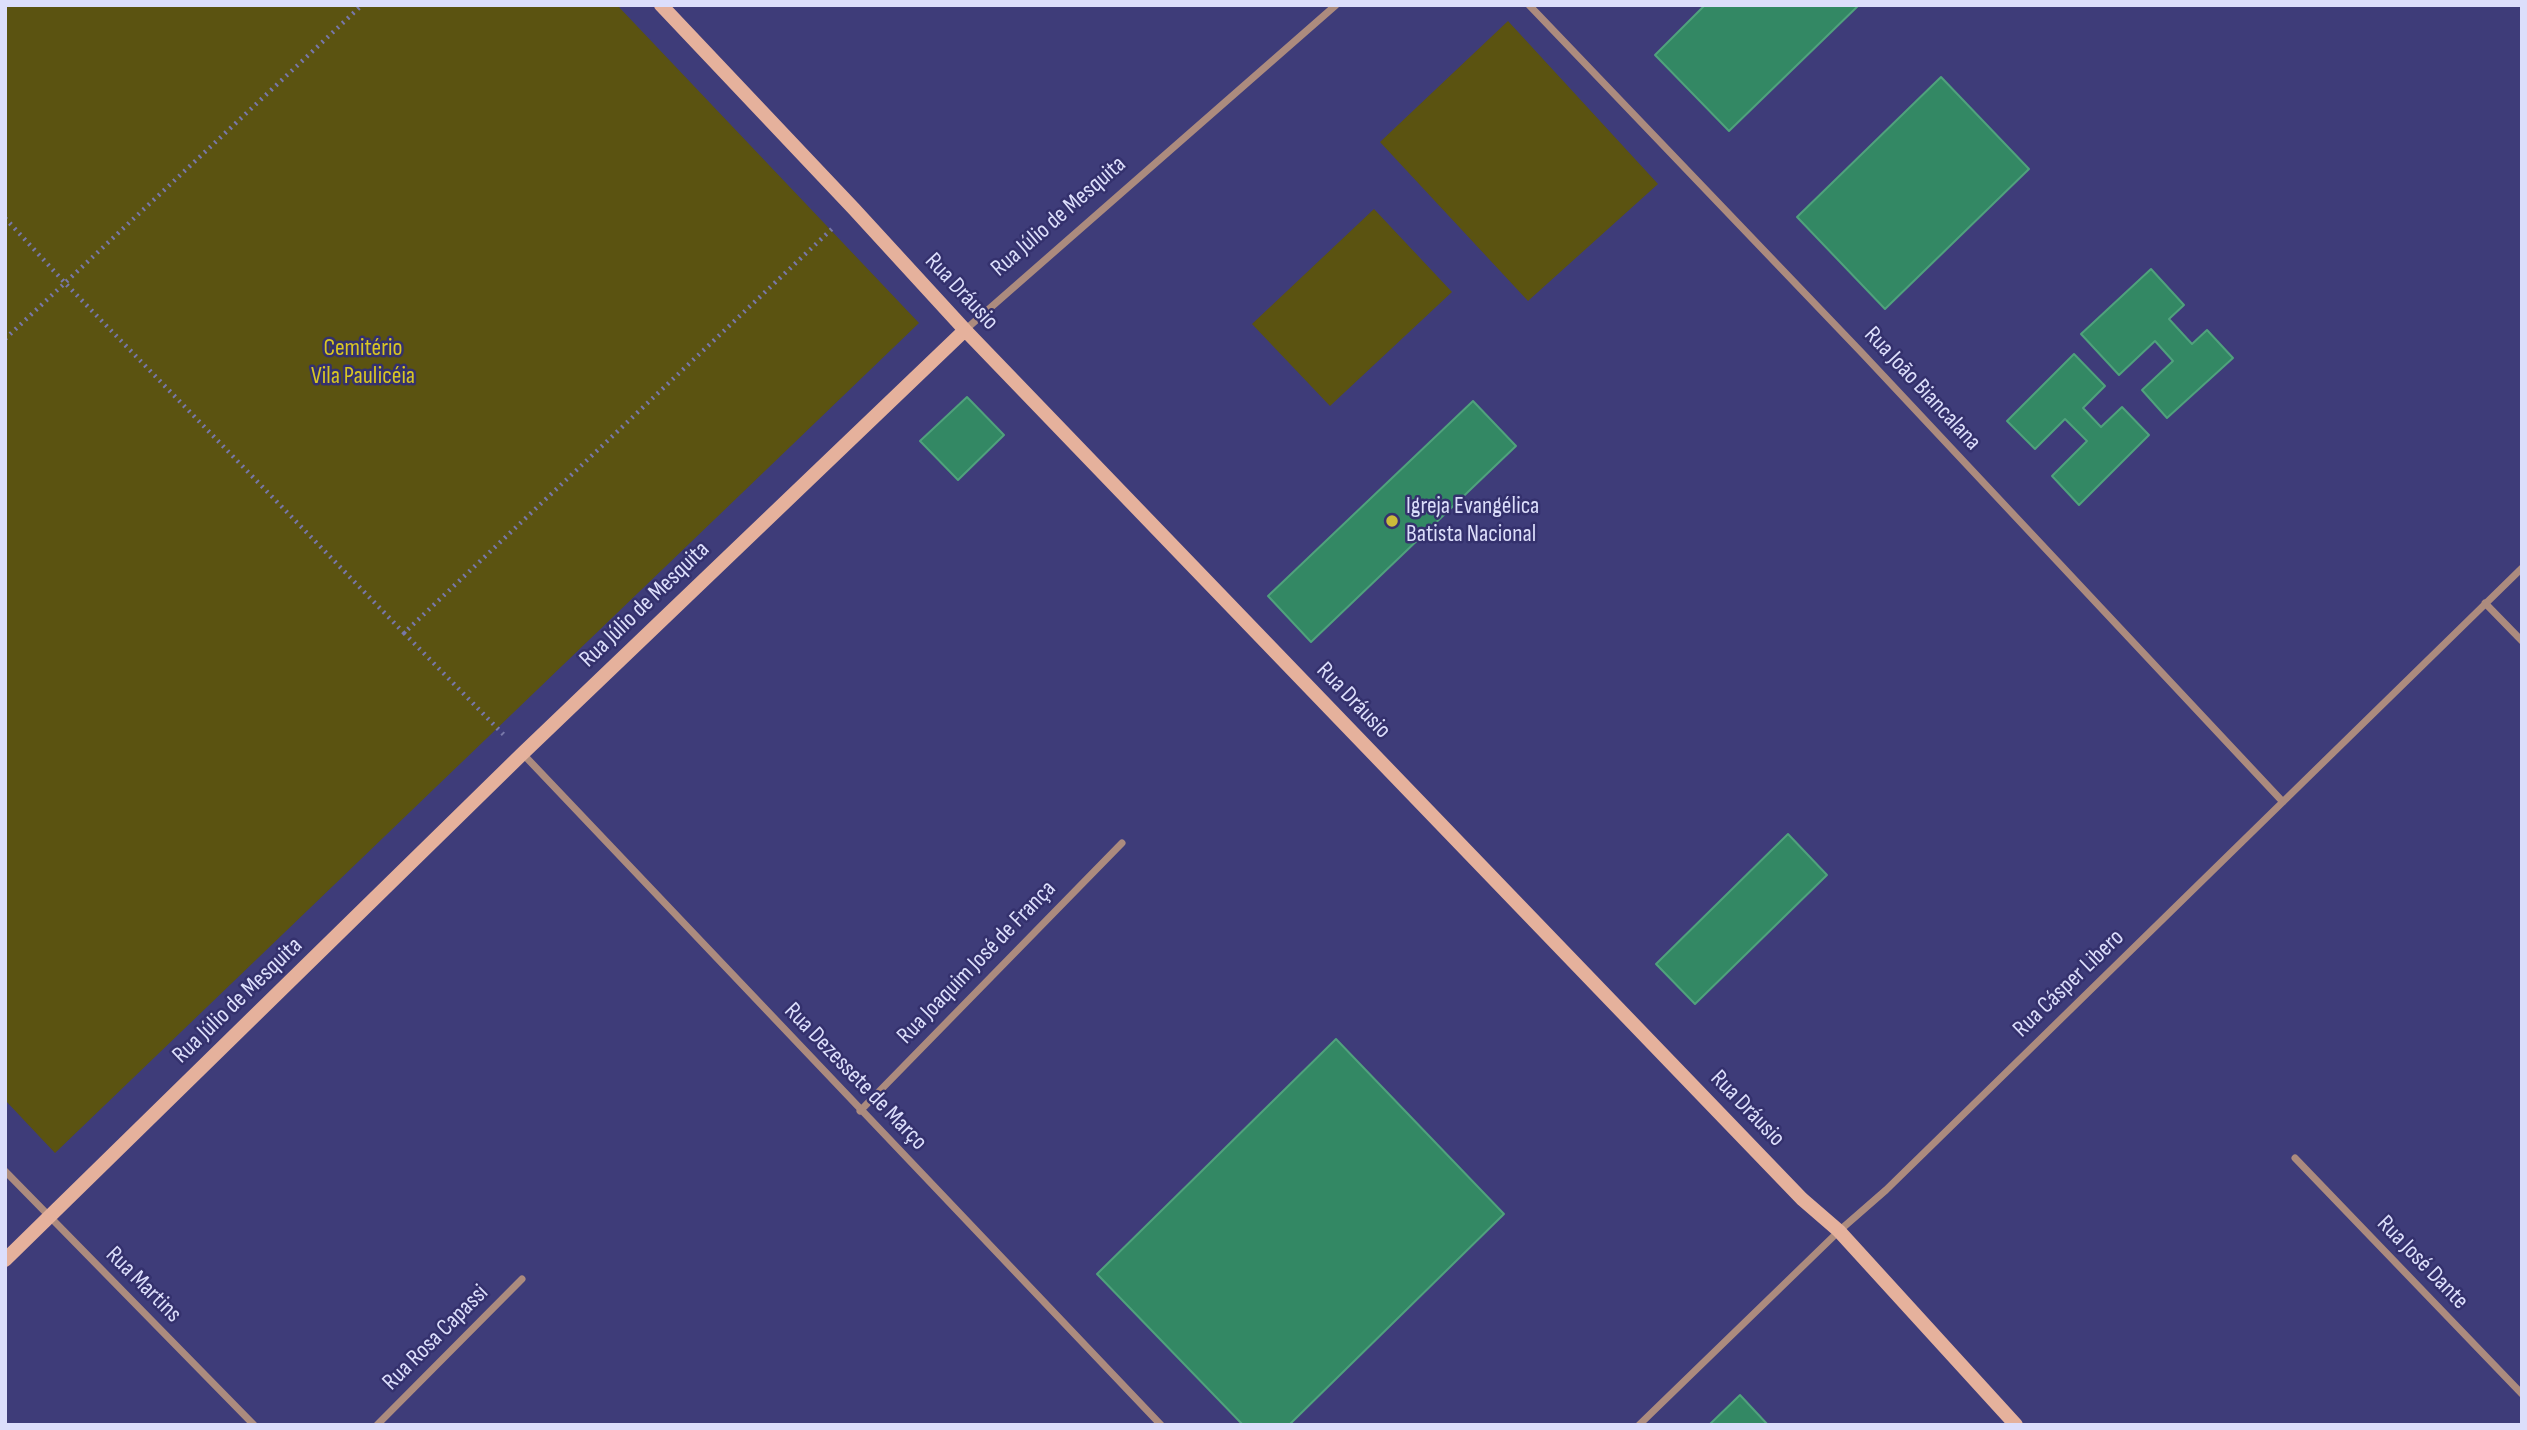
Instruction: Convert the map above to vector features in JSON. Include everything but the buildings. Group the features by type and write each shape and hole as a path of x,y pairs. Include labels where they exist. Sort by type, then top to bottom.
{"street":[{"name":"Rua Dráusio","path":"661,5 965,330 1802,1199 1839,1231 2016,1425"},
{"name":"Rua Júlio de Mesquita","path":"5,1260 522,754 965,330 1336,5"},
{"name":"Rua João Biancalana","path":"1529,5 1862,353 2283,802"},
{"name":"Rua Cásper Libero","path":"1639,1425 1839,1231 1896,1181 2522,568"},
{"path":"2485,603 2522,641"},
{"name":"Rua Dezessete de Março","path":"522,754 1161,1425"},
{"name":"Rua Joaquim José de França","path":"860,1111 1122,843"},
{"name":"Rua José Dante","path":"2295,1158 2522,1394"},
{"name":"Rua Martins","path":"5,1171 254,1425"},
{"name":"Rua Rosa Capassi","path":"377,1425 522,1279"}],"path":[{"path":"5,339 362,5"},
{"path":"404,633 854,209"},
{"path":"5,218 522,754"}],"green space":[{"name":"Cemitério Vila Paulicéia","path":"5,5 617,5 919,323 55,1153 5,1100"},
{"path":"1508,21 1658,184 1528,301 1380,142"},
{"path":"1374,209 1452,292 1330,406 1252,324"}],"place":[{"name":"Igreja Evangélica Batista Nacional","path":"1392,521"}]}
